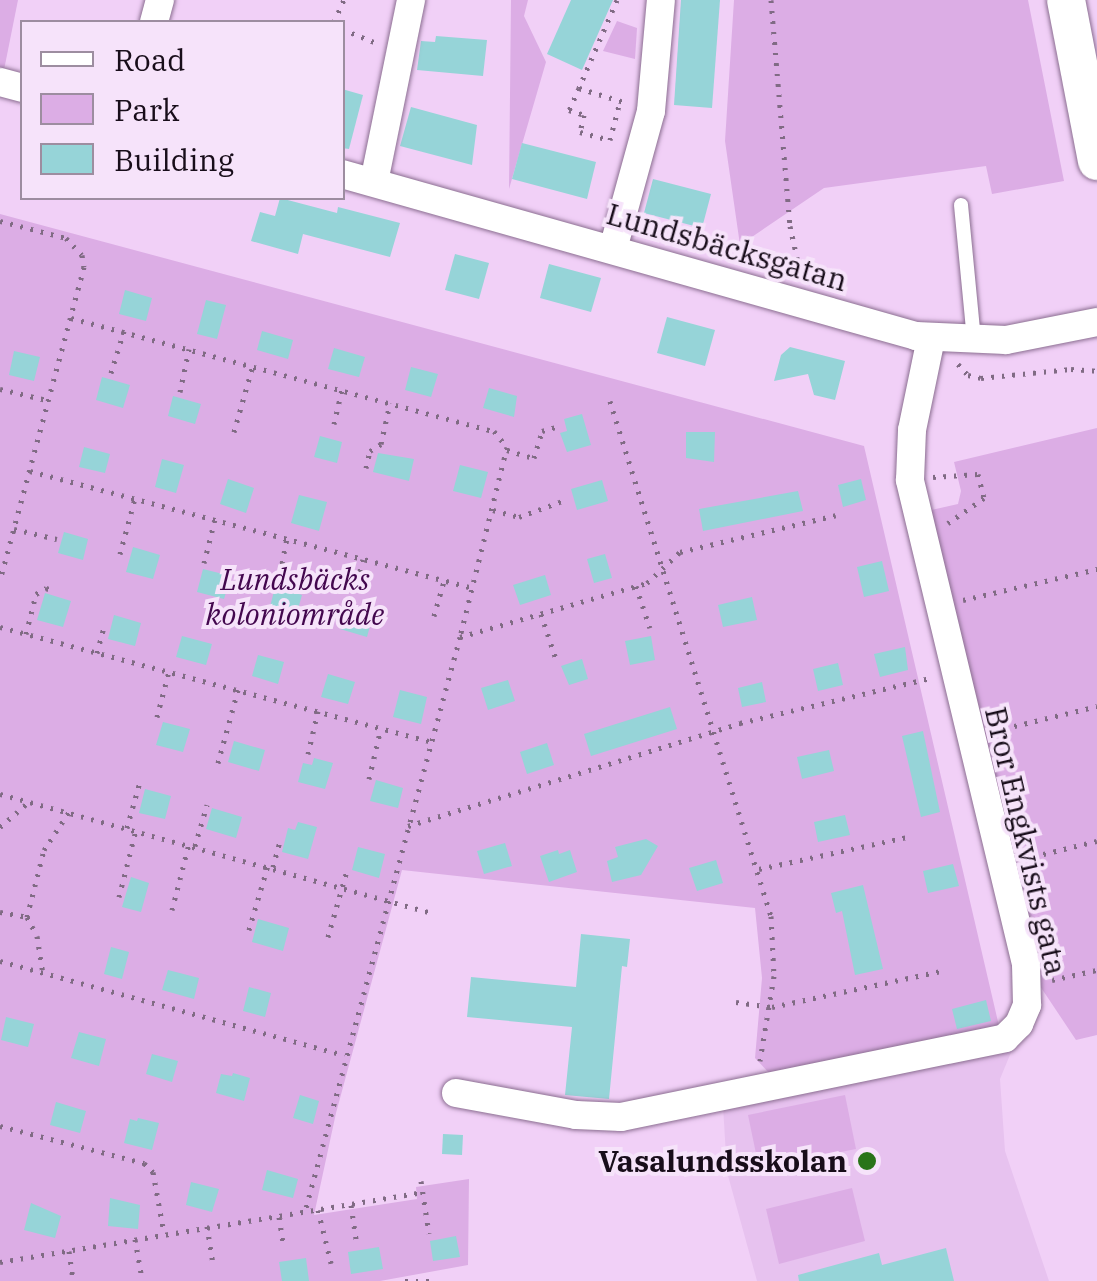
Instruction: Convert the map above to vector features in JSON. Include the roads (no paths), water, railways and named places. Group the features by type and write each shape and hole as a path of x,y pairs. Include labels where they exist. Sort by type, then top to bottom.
{"main road":[{"path":"1066,0 1097,161"}],"street":[{"path":"374,182 404,54 411,0"},
{"path":"613,249 651,111 661,0"},
{"name":"Lundsbäcksgatan","path":"345,175 954,340 1006,340 1097,322"},
{"name":"Bror Engkvists gata","path":"456,1093 576,1115 621,1117 1005,1038 1024,1015 1026,964 910,480 912,430 954,340"}],"lane":[{"path":"954,340 961,204"}],"place":[{"name":"Vasalundsskolan","path":"867,1161"}],"park label":[{"name":"Lundsbäcks koloniområde","path":"295,596"}]}
